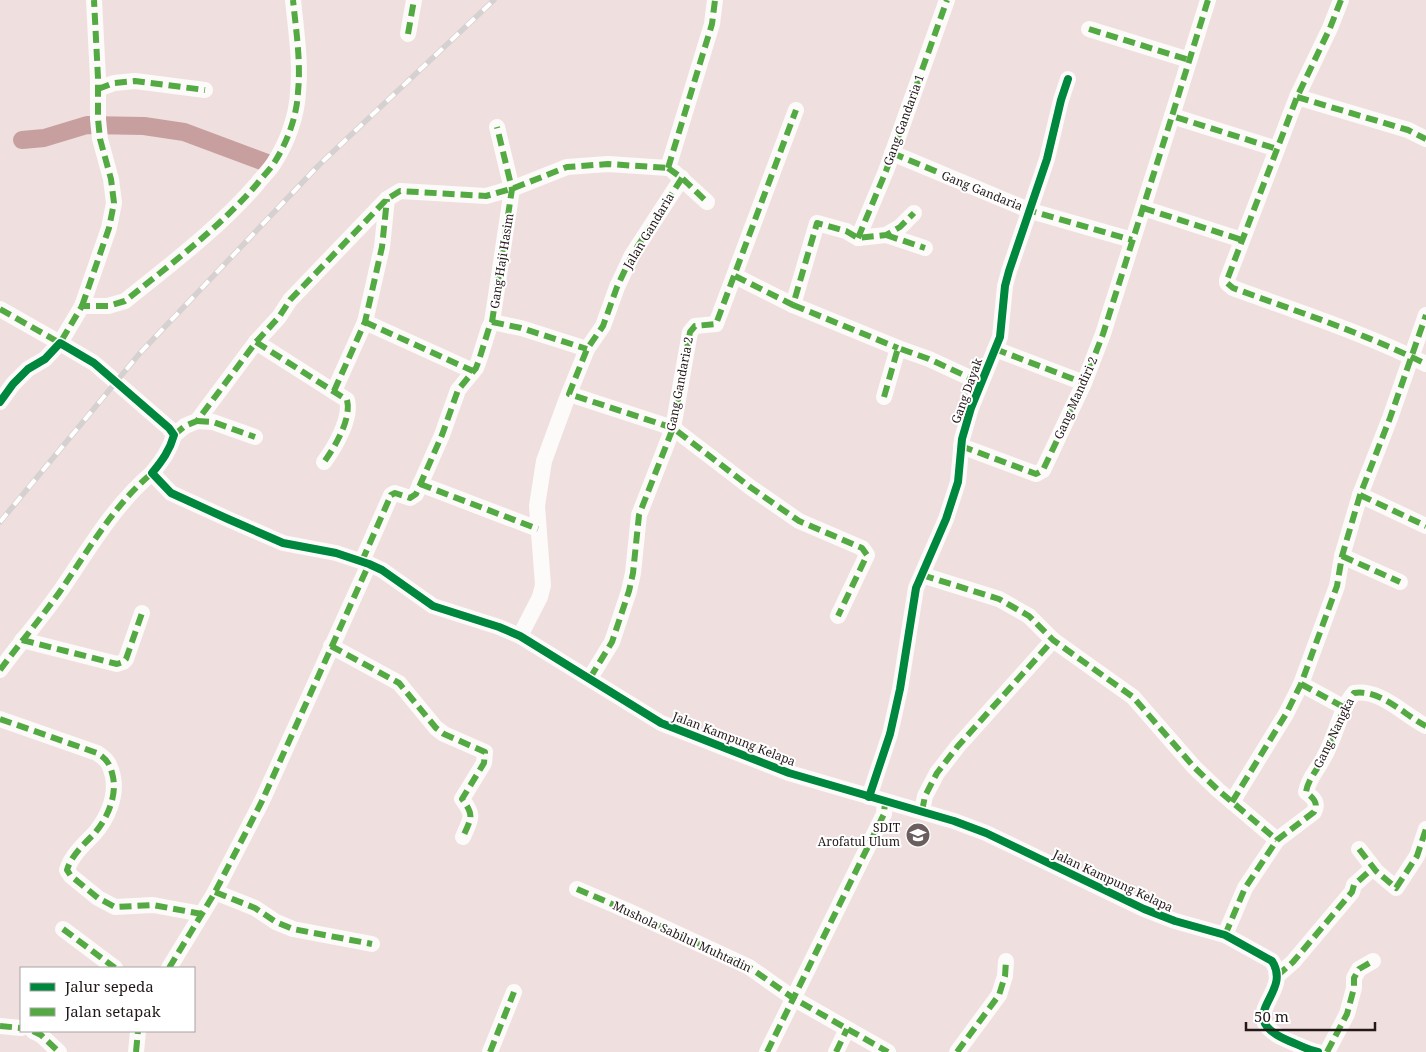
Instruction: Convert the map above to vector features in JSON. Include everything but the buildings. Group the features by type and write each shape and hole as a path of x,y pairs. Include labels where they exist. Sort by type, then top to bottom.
{"street":[{"path":"0,402 13,384 28,369 45,359 60,342 82,306 109,228 114,203 111,179 100,139 98,119 94,0"},
{"path":"82,306 108,306 125,301 228,216 273,164 284,146 294,119 298,93 299,70 293,0"},
{"path":"408,34 414,0"},
{"path":"668,168 712,24 715,0"},
{"name":"Gang Gandaria 1","path":"858,238 892,153 947,0"},
{"name":"Gang Mandiri 2","path":"961,446 1036,474 1043,470 1084,383 1103,334 1208,0"},
{"path":"1341,0 1330,28 1297,97 1227,280 1230,286 1317,317 1419,360"},
{"path":"1089,30 1189,60"},
{"name":"Gang Dayak","path":"869,797 890,734 900,689 916,588 946,519 958,482 961,446 971,408 1000,337 1005,286 1051,148 1060,100 1068,79"},
{"path":"98,89 114,82 135,81 205,90"},
{"path":"1297,97 1408,130 1426,139"},
{"name":"Gang Gandaria 2","path":"590,678 616,631 629,591 633,572 639,514 673,428 690,332 695,326 716,324 796,110"},
{"path":"1172,116 1277,149"},
{"path":"497,127 512,189"},
{"name":"Gang Gandaria","path":"892,153 1031,211 1132,240"},
{"path":"197,421 256,342 279,318 290,300 386,199 400,191 486,196 512,189 567,167 608,164 668,168 682,178 707,202"},
{"name":"Jalan Gandaria","path":"569,394 588,349 603,326 617,287 632,255 682,178"},
{"name":"Gang Haji Hasim","path":"366,562 391,495 395,493 410,498 414,497 442,435 458,390 480,360 492,322 512,189"},
{"path":"334,390 365,322 382,247 386,199"},
{"path":"1143,208 1242,240"},
{"path":"793,305 817,224 846,231 858,238 886,235 900,227 914,213"},
{"path":"886,235 925,248"},
{"path":"735,276 793,305 929,359 981,384"},
{"path":"0,309 94,363 169,428 174,435"},
{"path":"1232,802 1286,714 1302,684 1337,586 1342,556 1360,495 1390,418 1419,360 1426,315"},
{"path":"365,322 473,371"},
{"path":"492,322 521,328 588,349"},
{"path":"256,342 347,400 348,405 342,431 334,448 324,462"},
{"path":"884,398 898,348"},
{"path":"995,349 1084,383"},
{"path":"520,636 540,597 543,585 537,506 544,461 569,394 673,428 750,487 799,521 862,548 868,555 838,616"},
{"path":"0,670 60,592 100,532 135,488 163,460 174,435 184,426 197,421 213,422 255,437"},
{"name":"Jalan Kampung Kelapa","path":"152,473 171,493 274,540 336,552 366,562 388,574 432,606 499,627 520,636 662,723 789,773 885,802 943,817 986,833 1159,916 1225,935 1272,961 1276,968 1277,976"},
{"path":"420,484 538,529"},
{"path":"1360,495 1426,526"},
{"path":"1342,556 1400,582"},
{"path":"169,967 215,892 262,801 332,646 366,562"},
{"path":"922,575 999,599 1028,616 1053,640 1133,697 1194,767 1278,840"},
{"path":"22,640 117,664 126,659 142,613"},
{"path":"922,811 925,796 936,773 1053,640"},
{"path":"332,646 399,682 436,728 444,734 485,752 484,763 462,799 471,810 471,817 463,837"},
{"path":"1302,684 1345,708"},
{"name":"Gang Nangka","path":"1225,935 1245,888 1278,840 1314,812 1317,806 1315,800 1306,792 1307,784 1325,756 1345,708 1354,693 1360,692 1374,695 1426,726"},
{"path":"0,719 97,753 107,759 114,783 111,806 96,832 82,845 69,864 67,870 71,876 98,898 115,907 153,905 202,914"},
{"path":"767,1052 884,814 885,802"},
{"path":"1360,849 1373,868 1396,888 1417,856 1426,829"},
{"path":"1318,1052 1281,1038 1266,1027 1263,1022 1263,1016 1277,976 1292,962 1352,892 1354,886 1373,868"},
{"name":"Mushola Sabilul Muhtadin","path":"577,889 749,967 793,998 888,1052"},
{"path":"215,892 255,908 276,922 293,928 372,944"},
{"path":"63,929 114,967"},
{"path":"1327,1052 1347,1014 1354,988 1354,978 1359,969 1373,960"},
{"path":"958,1052 999,995 1005,976 1006,961"},
{"path":"490,1052 514,992"},
{"path":"0,1026 20,1028"},
{"path":"836,1052 847,1029"},
{"path":"35,1032 41,1035 59,1052"},
{"path":"136,1052 138,1032"}],"waterway":[{"path":"22,140 44,138 87,125 144,126 184,132 267,163"}],"railway":[{"path":"0,522 140,353 319,165 494,0"}],"marked path":[{"path":"82,306 109,228 114,203 111,179 100,139 98,119 94,0"},
{"path":"0,309 60,343 82,306 108,306 125,301 227,216 270,169 283,147 293,120 299,80 298,46 293,0"},
{"path":"408,34 414,0"},
{"path":"668,168 712,24 715,0"},
{"path":"858,238 886,171 947,0"},
{"path":"1208,0 1172,116 1277,149"},
{"path":"1341,0 1330,28 1297,97 1227,283 1233,288 1355,333 1426,364"},
{"path":"1089,29 1189,60"},
{"path":"98,89 114,83 135,81 205,90"},
{"path":"1297,97 1408,130 1426,139"},
{"path":"590,678 612,642 629,591 633,573 639,515 673,428 690,332 695,326 716,324 796,110"},
{"path":"961,446 1036,474 1043,470 1084,383 1103,334 1172,116"},
{"path":"362,561 391,495 395,493 410,498 416,494 442,435 458,390 476,368 492,322 512,189 497,127"},
{"path":"892,153 1031,211 1132,240"},
{"path":"174,435 185,426 197,421 256,342 279,317 290,300 387,199 400,191 486,196 514,188 567,167 608,164 668,168"},
{"path":"668,168 682,178 707,202"},
{"path":"682,178 632,255 617,287 603,326 587,349 569,394 673,428 750,487 799,521 862,548 867,555 838,616"},
{"path":"334,391 365,322 382,247 387,199"},
{"path":"1143,208 1242,240"},
{"path":"735,276 793,305 817,223 846,231 858,238 886,235 900,227 914,213"},
{"path":"886,235 925,248"},
{"path":"793,305 898,348"},
{"path":"1232,802 1286,714 1301,684 1337,586 1342,556 1360,495 1390,418 1426,315"},
{"path":"365,322 473,371"},
{"path":"492,322 521,328 587,349"},
{"path":"256,342 347,400 348,407 345,424 333,449 324,462"},
{"path":"884,397 898,348 929,359 981,383"},
{"path":"995,349 1084,383"},
{"path":"197,421 213,422 255,437"},
{"path":"0,670 54,600 114,513 152,473"},
{"path":"420,484 538,529"},
{"path":"1360,495 1426,526"},
{"path":"1342,556 1400,582"},
{"path":"170,967 214,894 262,801 369,564"},
{"path":"922,575 999,599 1029,616 1053,640 1133,697 1194,767 1277,840"},
{"path":"22,640 117,664 126,659 142,613"},
{"path":"922,811 925,796 937,773 958,746 1053,640"},
{"path":"331,646 399,683 436,728 444,734 485,752 484,763 462,799 470,813 463,837"},
{"path":"1301,684 1345,708"},
{"path":"1225,935 1245,888 1277,840 1314,812 1316,803 1306,792 1307,787 1322,761 1345,708 1354,693 1374,695 1383,699 1426,726"},
{"path":"0,719 97,753 110,766 114,785 110,807 99,828 78,850 72,860 67,870 71,876 98,898 115,907 153,905 202,914"},
{"path":"767,1052 884,814 885,802"},
{"path":"1359,849 1376,871 1396,888 1417,856 1426,829"},
{"path":"1277,976 1293,962 1352,892 1354,885 1373,868"},
{"path":"577,889 749,967 793,998 888,1052"},
{"path":"215,892 255,908 276,922 293,929 372,944"},
{"path":"63,929 114,967"},
{"path":"957,1052 999,995 1005,976 1006,961"},
{"path":"1327,1052 1347,1014 1354,988 1354,978 1359,969 1373,961"},
{"path":"490,1052 514,992"},
{"path":"0,1026 20,1028"},
{"path":"836,1052 847,1029"},
{"path":"35,1032 41,1035 59,1052"},
{"path":"136,1052 138,1032"}],"cycle path":[{"path":"869,797 890,734 900,689 916,588 946,519 958,482 962,439 971,408 1000,337 1005,286 1047,159 1068,79"},
{"path":"0,402 13,384 28,369 45,359 60,343 94,363 169,428 174,435 170,446 152,473 171,493 283,543 336,553 382,570 433,606 499,627 520,636 661,723 789,773 954,821 986,833 1144,909 1175,921 1225,935 1272,961 1277,973 1276,984 1263,1014 1265,1023 1272,1032 1307,1049 1318,1052"}],"place":[{"name":"SDIT Arofatul Ulum","path":"918,835"}]}
